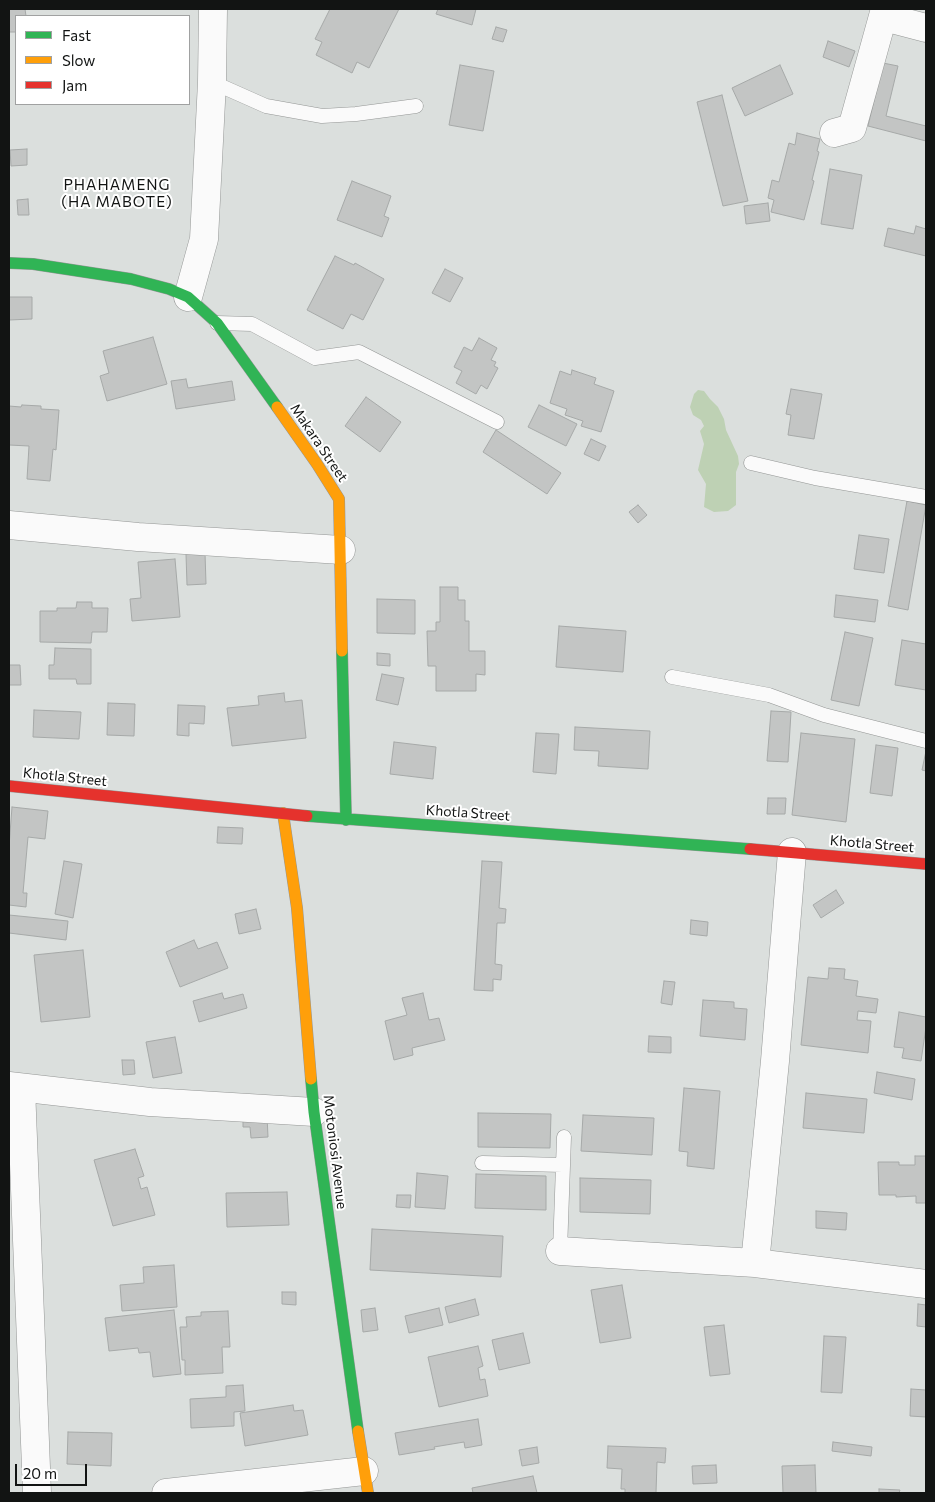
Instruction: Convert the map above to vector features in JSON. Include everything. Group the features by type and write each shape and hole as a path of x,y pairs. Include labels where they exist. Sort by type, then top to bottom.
{"street":[{"path":"188,297 204,239 212,82 213,9"},
{"path":"834,133 852,128 884,13 926,28"},
{"name":"Makara Street","path":"9,263 33,264 130,280 169,289 188,297 218,323 317,464 339,499 346,820"},
{"path":"9,525 147,537 341,550"},
{"name":"Khotla Street","path":"9,786 346,820 792,852 926,864"},
{"name":"Motoniosi Avenue","path":"283,813 297,908 314,1112 366,1482"},
{"path":"755,1263 776,1052 792,852"},
{"path":"37,1493 15,1087 150,1102 314,1112"},
{"path":"560,1251 755,1263 926,1284"},
{"path":"166,1493 366,1482"}],"lane":[{"path":"212,82 266,106 322,116 356,114 416,106"},
{"path":"218,323 252,324 315,358 359,352 497,422"},
{"path":"751,463 815,478 926,497"},
{"path":"672,677 769,695 824,715 926,741"},
{"path":"560,1251 564,1137"},
{"path":"482,1163 563,1165"}],"green space":[{"path":"698,390 704,391 718,407 738,456 736,505 728,511 714,512 704,507 706,484 698,470 704,444 700,431 704,426 701,420 693,415 690,407 694,394"}],"building":[{"path":"9,9 25,9 26,15 15,15 15,32 9,32"},
{"path":"330,9 399,9 369,68 357,62 352,73 316,55 322,42 315,39"},
{"path":"438,9 476,9 472,25 436,14"},
{"path":"496,27 507,30 503,42 492,39"},
{"path":"828,41 855,51 849,67 823,57"},
{"path":"883,63 898,66 886,116 926,126 926,141 868,126"},
{"path":"460,65 494,71 483,131 449,125"},
{"path":"780,65 793,94 745,116 732,88"},
{"path":"722,95 748,201 723,206 697,102"},
{"path":"797,133 820,139 817,151 819,152 812,180 814,181 804,220 771,212 774,200 768,198 772,180 779,182 789,143 795,145"},
{"path":"27,149 27,165 11,166 10,150"},
{"path":"830,169 862,175 853,229 821,224"},
{"path":"352,181 391,196 384,216 389,218 382,237 337,220"},
{"path":"28,199 29,215 18,215 17,200"},
{"path":"768,203 770,221 746,224 744,206"},
{"path":"916,226 926,229 926,256 884,246 888,228 914,234"},
{"path":"335,256 354,265 355,263 384,279 363,320 351,314 343,329 307,310"},
{"path":"445,269 463,278 450,302 432,293"},
{"path":"9,297 32,297 32,319 9,320"},
{"path":"153,337 167,384 107,401 100,376 109,373 103,351"},
{"path":"479,338 497,348 491,360 496,362 494,366 498,368 487,389 481,385 476,394 456,383 462,371 454,367 464,347 472,351"},
{"path":"572,370 596,378 594,384 614,391 601,432 581,426 583,421 565,415 567,409 550,403 560,371 571,375"},
{"path":"186,379 188,388 232,381 235,400 176,409 171,381"},
{"path":"791,389 822,394 814,439 788,435 791,415 786,414"},
{"path":"366,397 401,422 380,452 345,426"},
{"path":"22,405 41,406 41,409 59,410 56,450 53,449 50,481 27,479 29,446 9,445 9,406 21,407"},
{"path":"539,405 577,424 566,446 528,427"},
{"path":"496,430 561,473 547,494 483,452"},
{"path":"591,439 606,446 599,461 584,454"},
{"path":"907,501 926,505 908,610 888,606"},
{"path":"638,505 647,515 638,523 629,512"},
{"path":"859,535 889,539 884,573 854,569"},
{"path":"205,553 206,584 187,585 186,554"},
{"path":"175,559 180,617 132,621 130,599 141,598 138,562"},
{"path":"440,587 458,587 458,600 465,600 465,621 469,621 469,651 485,651 485,675 476,674 476,691 436,691 436,666 428,666 427,631 436,631 436,622 440,622"},
{"path":"836,595 878,600 875,622 834,617"},
{"path":"377,599 415,600 415,634 377,633"},
{"path":"77,602 92,602 92,608 108,608 107,632 92,632 91,643 40,642 40,611 57,611 57,608 76,608"},
{"path":"559,626 626,631 623,672 556,667"},
{"path":"845,632 873,638 859,706 831,700"},
{"path":"902,640 926,644 926,690 895,685"},
{"path":"55,648 91,649 91,684 77,684 76,679 49,679 49,665 54,665"},
{"path":"377,653 390,654 390,666 377,665"},
{"path":"9,665 20,665 21,685 9,685"},
{"path":"382,674 404,678 398,705 376,700"},
{"path":"284,693 285,702 302,700 306,738 232,746 227,708 259,705 258,696"},
{"path":"108,703 135,704 134,736 107,735"},
{"path":"178,705 205,706 204,724 189,723 189,736 177,735"},
{"path":"34,710 81,712 79,739 33,737"},
{"path":"771,711 791,712 788,762 767,761"},
{"path":"575,727 650,731 648,769 598,766 599,751 574,750"},
{"path":"536,733 559,734 556,774 533,772"},
{"path":"801,733 855,739 846,822 792,815"},
{"path":"394,742 436,747 433,779 390,774"},
{"path":"876,745 898,748 892,796 870,793"},
{"path":"926,751 926,771 922,770"},
{"path":"768,798 786,798 785,814 767,814"},
{"path":"12,807 48,811 45,839 28,837 23,893 27,893 26,907 9,905 9,847"},
{"path":"218,827 243,828 242,844 217,843"},
{"path":"64,861 82,864 73,918 55,914"},
{"path":"482,861 502,862 499,908 506,909 505,923 497,923 495,964 502,965 501,980 493,979 493,991 474,990"},
{"path":"836,890 844,903 821,918 813,905"},
{"path":"256,909 261,929 239,934 235,914"},
{"path":"9,915 68,921 66,940 9,933"},
{"path":"691,920 708,922 707,936 690,934"},
{"path":"194,940 198,949 217,942 228,968 180,987 166,952"},
{"path":"83,950 90,1017 41,1022 34,955"},
{"path":"829,968 845,969 844,979 858,981 856,996 878,999 876,1013 858,1011 857,1020 871,1021 868,1053 801,1045 808,977 828,979"},
{"path":"664,981 675,982 672,1005 661,1003"},
{"path":"222,993 224,999 243,994 247,1008 199,1022 193,1001"},
{"path":"423,993 429,1020 439,1018 445,1040 412,1048 413,1055 394,1060 385,1021 407,1015 402,998"},
{"path":"703,1000 734,1002 734,1008 747,1009 745,1040 700,1036"},
{"path":"899,1012 926,1017 921,1061 902,1058 904,1048 894,1047"},
{"path":"649,1036 671,1037 671,1053 648,1052"},
{"path":"175,1037 182,1073 153,1078 146,1042"},
{"path":"122,1060 134,1060 135,1074 123,1075"},
{"path":"877,1072 915,1079 912,1100 874,1093"},
{"path":"684,1088 720,1091 714,1169 687,1166 688,1152 679,1151"},
{"path":"806,1093 867,1099 864,1133 803,1128"},
{"path":"478,1113 551,1114 550,1148 478,1147"},
{"path":"583,1115 654,1118 652,1155 581,1151"},
{"path":"243,1116 267,1116 268,1137 251,1138 250,1127 243,1127"},
{"path":"135,1149 144,1176 138,1178 141,1189 147,1187 155,1215 113,1226 94,1160"},
{"path":"915,1156 926,1156 926,1203 916,1203 916,1196 896,1197 896,1195 879,1195 878,1162 899,1162 899,1165 915,1165"},
{"path":"417,1173 448,1176 445,1209 415,1207"},
{"path":"476,1174 546,1176 546,1210 475,1208"},
{"path":"580,1178 651,1180 650,1214 580,1212"},
{"path":"287,1192 289,1225 227,1227 226,1193"},
{"path":"397,1195 411,1195 410,1208 396,1207"},
{"path":"816,1211 847,1213 846,1230 816,1228"},
{"path":"372,1229 503,1236 501,1277 370,1270"},
{"path":"174,1265 177,1307 122,1311 120,1285 144,1283 143,1267"},
{"path":"622,1285 631,1338 600,1343 591,1290"},
{"path":"282,1292 296,1292 296,1305 282,1304"},
{"path":"475,1299 479,1315 449,1323 445,1307"},
{"path":"918,1304 926,1305 926,1327 917,1326"},
{"path":"375,1308 378,1330 363,1332 361,1310"},
{"path":"439,1308 443,1325 409,1333 405,1316"},
{"path":"174,1310 181,1374 153,1377 150,1352 139,1353 138,1348 109,1351 105,1318"},
{"path":"228,1311 230,1347 222,1347 223,1373 185,1375 185,1360 182,1360 180,1327 187,1327 186,1317 201,1316 201,1312"},
{"path":"724,1325 730,1374 710,1376 704,1327"},
{"path":"523,1333 530,1363 499,1370 492,1340"},
{"path":"824,1336 846,1337 842,1393 821,1392"},
{"path":"478,1346 483,1366 478,1368 480,1380 485,1379 488,1396 439,1407 428,1357"},
{"path":"243,1385 245,1411 234,1412 234,1426 191,1428 190,1399 226,1397 226,1386"},
{"path":"911,1389 926,1390 926,1417 910,1416"},
{"path":"293,1405 294,1411 303,1410 308,1435 245,1446 240,1413"},
{"path":"478,1419 482,1445 465,1448 464,1442 399,1455 395,1433"},
{"path":"68,1432 112,1433 111,1466 67,1464"},
{"path":"833,1442 872,1447 871,1456 832,1451"},
{"path":"608,1446 666,1448 665,1463 657,1462 656,1493 625,1493 625,1489 621,1489 622,1469 607,1468"},
{"path":"537,1447 539,1463 522,1466 519,1450"},
{"path":"716,1465 717,1483 693,1484 692,1466"},
{"path":"815,1465 816,1493 783,1493 782,1466"},
{"path":"533,1476 537,1493 473,1493 472,1488"},
{"path":"879,1489 900,1490 899,1493 879,1493"}],"traffic: fast":[{"path":"9,263 33,264 131,279 169,289 188,297 217,323 277,407"},
{"path":"342,651 346,820"},
{"path":"307,816 750,849"},
{"path":"311,1079 358,1431"}],"traffic: slow":[{"path":"277,407 339,499 342,651"},
{"path":"283,813 297,908 311,1079"},
{"path":"358,1431 368,1493"}],"traffic: jam":[{"path":"9,786 307,816"},
{"path":"750,849 926,864"}],"district":[{"name":"PHAHAMENG (HA MABOTE)","path":"117,194"}]}
